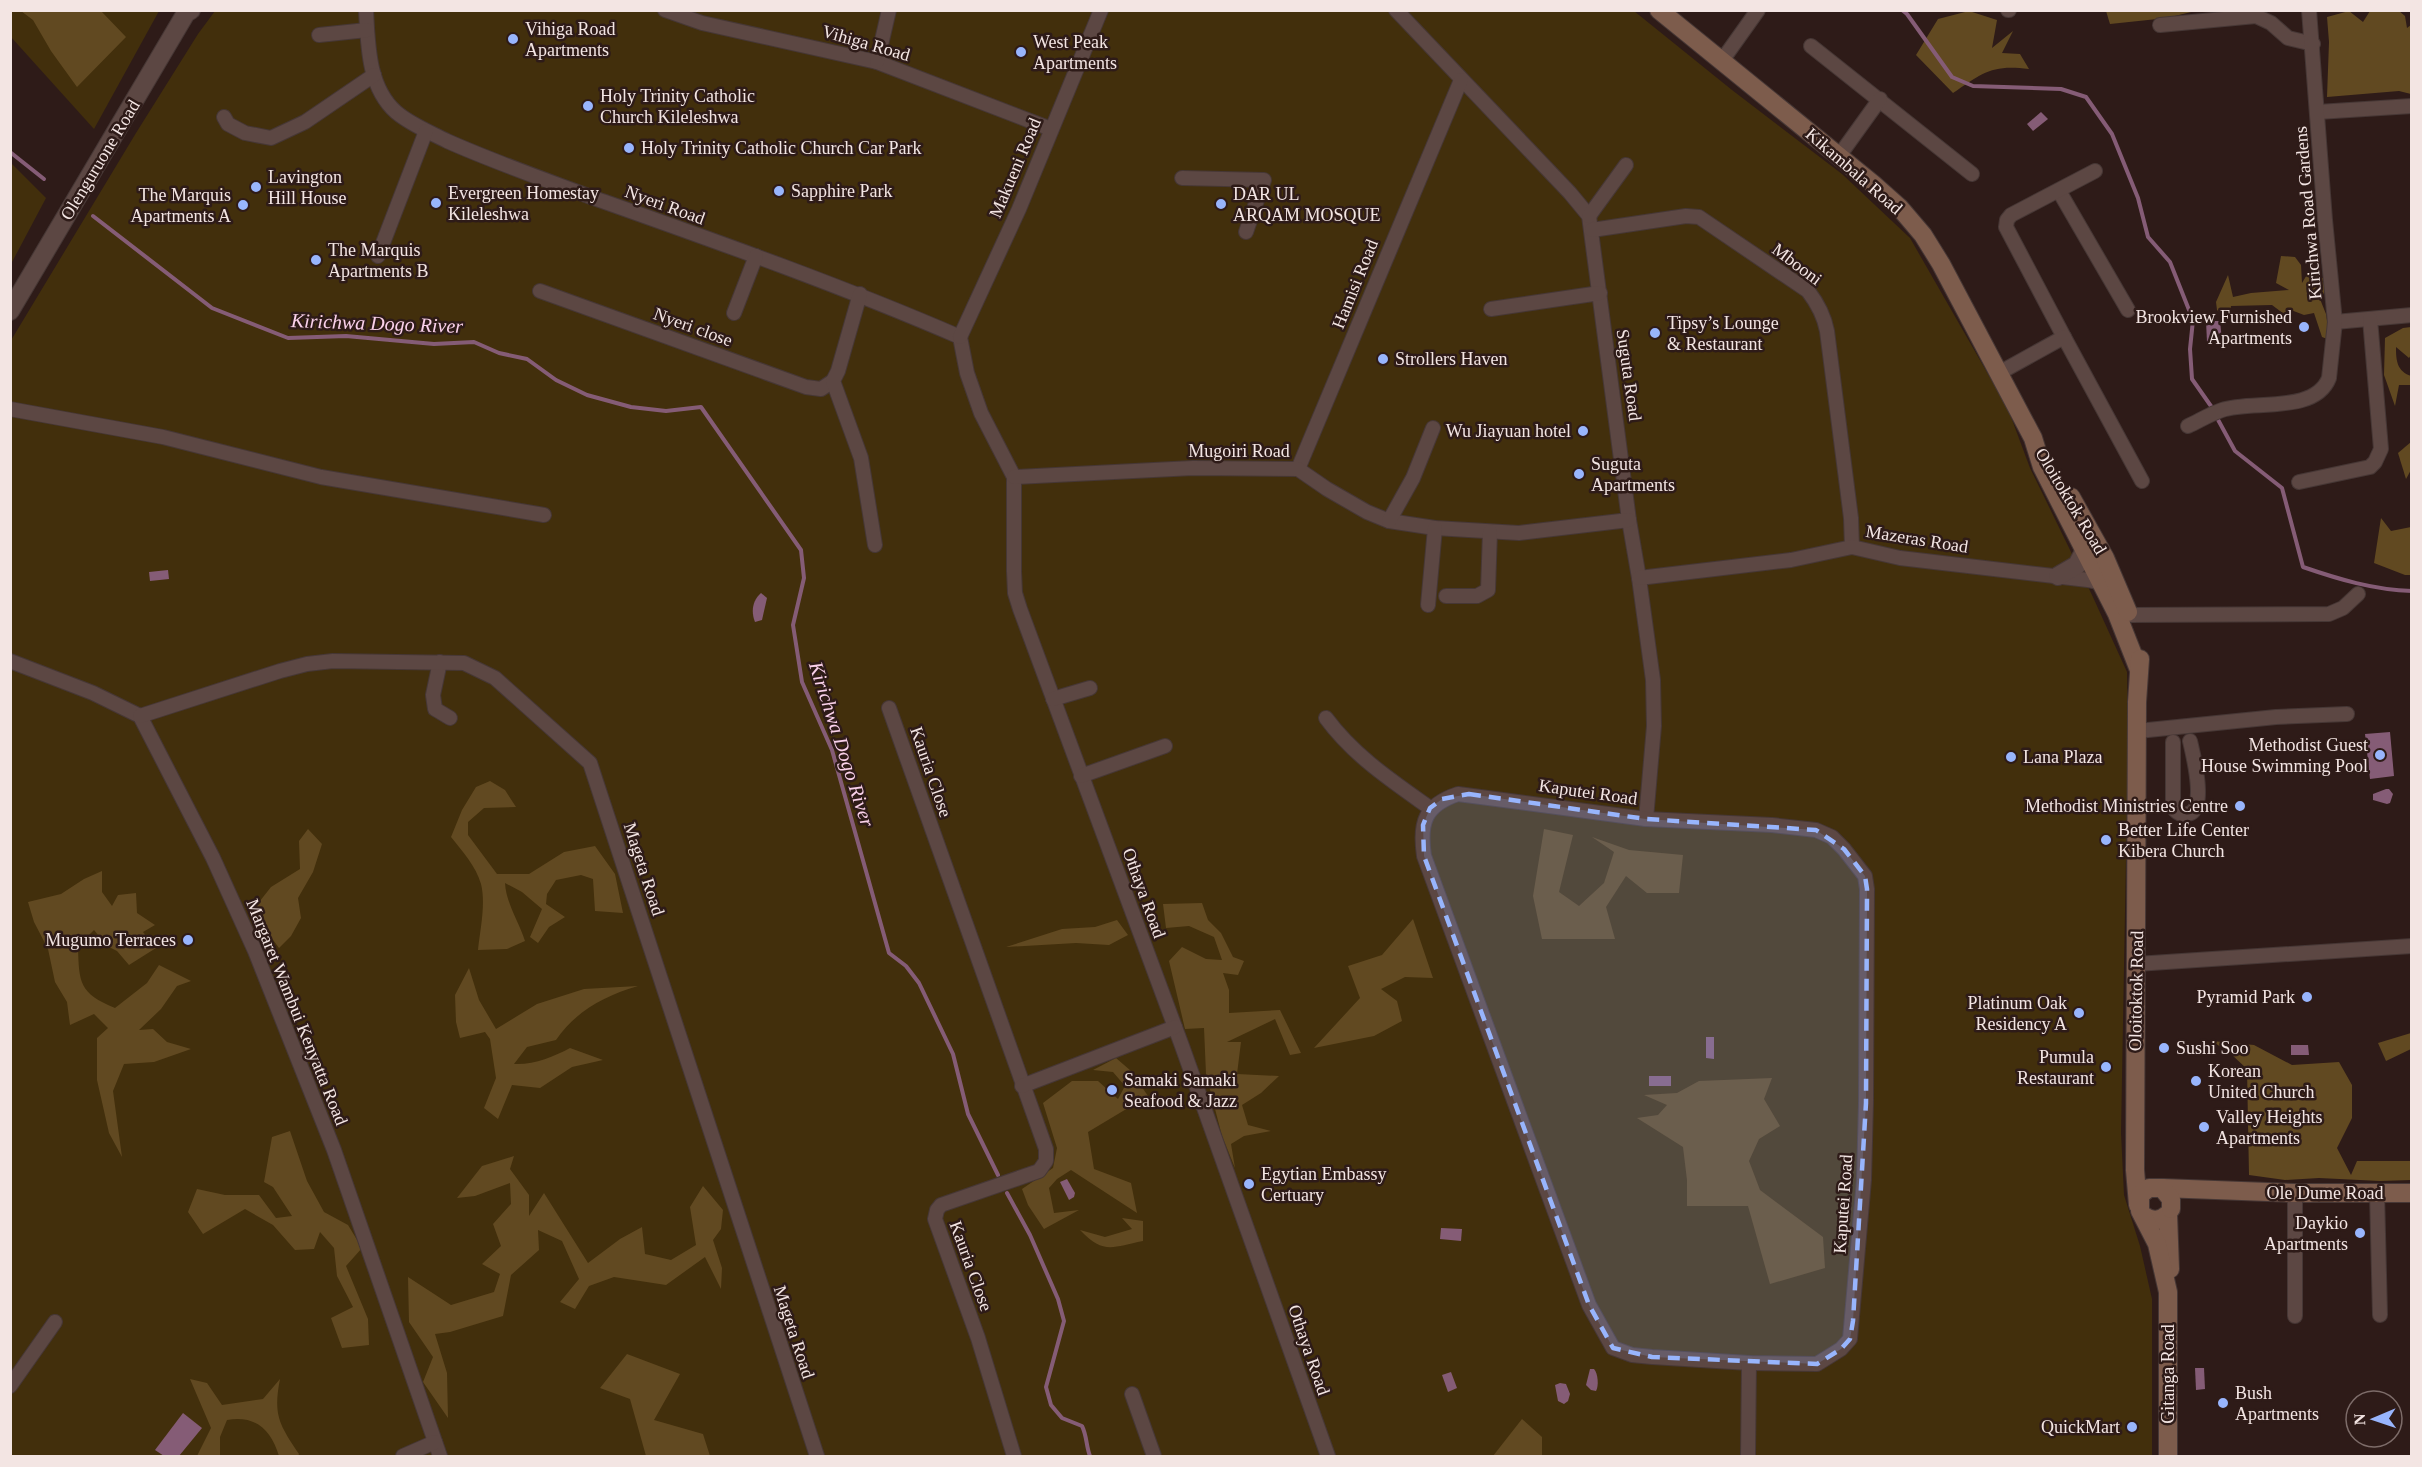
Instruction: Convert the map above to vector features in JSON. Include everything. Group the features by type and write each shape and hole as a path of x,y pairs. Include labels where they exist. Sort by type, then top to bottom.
{"main road":[{"name":"Kikambala Road","path":"1659,10 1900,208 1923,235 1941,264 2033,438"},
{"name":"Oloitoktok Road","path":"2033,438 2051,463 2105,558 2100,579"},
{"name":"Oloitoktok Road","path":"2033,438 2042,467 2122,625 2139,670"},
{"name":"Oloitoktok Road","path":"2100,579 2129,615 2137,636 2140,654 2136,1132"},
{"name":"Gitanga Road","path":"2136,1132 2142,1165 2170,1195 2168,1456"},
{"name":"Gitanga Road","path":"2136,1132 2135,1170 2141,1210 2157,1244 2168,1292"},
{"path":"2154,1186 2238,1192 2199,1195 2181,1201 2159,1220 2153,1220 2141,1210 2140,1195 2144,1190 2154,1186"},
{"name":"Ole Dume Road","path":"2238,1192 2412,1193"}],"street":[{"name":"Nyeri Road","path":"366,10 370,64 374,75 383,96 395,111 413,125 503,165 860,294 960,337"},
{"name":"Vihiga Road","path":"665,10 702,22 877,62 1051,129"},
{"path":"877,62 889,10"},
{"name":"Makueni Road","path":"960,337 1019,209 1101,10"},
{"path":"1396,10 1570,193 1591,223 1626,165"},
{"path":"1721,62 1758,10"},
{"name":"Kirichwa Road Gardens","path":"2194,423 2223,410 2313,397 2320,392 2329,378 2335,322 2309,10"},
{"name":"Olenguruone Road","path":"10,311 188,11"},
{"path":"2160,25 2256,16 2271,23 2288,38 2313,44"},
{"path":"319,35 367,30"},
{"path":"1811,46 1972,174"},
{"path":"224,117 228,124 245,133 271,138 305,122 374,75"},
{"name":"Hamisi Road","path":"1298,469 1461,80"},
{"path":"1839,156 1880,99"},
{"path":"2318,112 2412,106"},
{"path":"378,256 426,131"},
{"path":"2095,171 2011,215 2006,227 2142,481"},
{"path":"1182,178 1261,178 1264,180 1246,232"},
{"path":"2059,191 2128,310"},
{"name":"Mbooni","path":"1591,223 1699,217 1808,291 1823,313 1827,332 1851,518 1852,547"},
{"name":"Suguta Road","path":"1591,223 1629,520 1653,680 1654,726 1646,819"},
{"path":"734,313 756,256"},
{"name":"Nyeri close","path":"540,291 806,387 821,388 832,381"},
{"path":"1491,309 1600,293"},
{"path":"860,294 838,371 832,381 861,459 875,545"},
{"path":"2335,322 2412,315"},
{"path":"2299,482 2370,467 2378,456 2381,449 2370,319"},
{"name":"Othaya Road","path":"960,337 967,373 981,413 1014,477 1015,593 1175,1027 1328,1456"},
{"path":"1999,373 2064,337"},
{"path":"10,409 163,437 321,477 544,515"},
{"path":"1389,521 1413,478 1433,428"},
{"name":"Mugoiri Road","path":"1014,477 1193,468 1298,469 1341,498 1389,521 1435,528 1520,533 1629,520"},
{"path":"1428,605 1435,528"},
{"path":"2090,531 2100,579"},
{"path":"1446,596 1477,596 1488,590 1490,532"},
{"name":"Mazeras Road","path":"1639,578 1791,560 1852,547 1900,558 2100,579"},
{"path":"2058,576 2077,566 2085,550"},
{"path":"2129,615 2329,614 2343,608 2358,594"},
{"name":"Mageta Road","path":"140,716 307,664 333,661 464,663 495,678 590,763 817,1456"},
{"path":"440,662 432,701 435,709 450,718"},
{"path":"13,663 93,693 140,716"},
{"path":"1053,699 1090,688"},
{"name":"Kauria Close","path":"889,708 1046,1149 1043,1166 1039,1172 941,1205 935,1219 978,1338 1014,1456"},
{"path":"2138,731 2276,717 2347,714"},
{"name":"Margaret Wambui Kenyatta Road","path":"140,716 213,858 255,951 334,1150 440,1456"},
{"path":"1326,718 1340,736 1370,765 1430,808"},
{"path":"2173,742 2173,803 2175,810 2184,815 2196,810 2198,800 2196,766 2190,741"},
{"path":"1081,776 1165,746"},
{"name":"Kaputei Road","path":"1458,794 1469,794 1646,819 1772,825 1816,831 1832,837 1865,876 1867,889 1864,1180 1850,1339 1841,1349 1817,1364 1749,1363 1632,1355 1613,1348 1589,1305 1425,856 1422,841 1423,825 1430,808 1442,799 1458,794"},
{"path":"2136,964 2412,946"},
{"path":"1022,1086 1175,1027"},
{"path":"2295,1193 2295,1316"},
{"path":"2377,1193 2380,1315"},
{"path":"10,1386 55,1322"},
{"path":"1748,1456 1749,1363"},
{"path":"1132,1394 1154,1456"},
{"path":"403,1456 435,1442"}],"highlighted area":[{"path":"1469,794 1646,819 1816,830 1844,849 1865,876 1867,889 1866,1103 1853,1321 1850,1339 1841,1349 1817,1364 1652,1357 1613,1348 1589,1305 1424,856 1423,825 1430,808 1442,799"}],"shaded area":[{"path":"10,11 159,11 94,129 11,37"},
{"path":"21,11 101,11 126,37 77,87 51,51 33,20"},
{"path":"215,11 1634,11 1842,174 1910,238 2008,409 2030,468 2127,672 2128,747 2121,1133 2124,1195 2140,1246 2152,1299 2152,1456 11,1456 10,342 136,133"},
{"path":"1969,11 1997,20 1992,48 2013,31 2002,53 2020,54 2029,69 1996,69 1980,75 1953,93 1916,55 1938,19"},
{"path":"2106,11 2195,11 2167,18 2110,24"},
{"path":"2349,11 2363,22 2370,11 2399,11 2405,16 2407,28 2411,25 2411,94 2399,91 2327,97 2329,42 2327,17"},
{"path":"2041,112 2048,119 2033,131 2027,124"},
{"path":"11,163 46,198 11,264"},
{"path":"2281,256 2295,257 2301,265 2302,283 2308,273 2323,278 2325,292 2320,299 2326,314 2330,340 2322,337 2314,313 2304,315 2291,310 2284,314 2272,305 2231,306 2229,320 2217,310 2216,302 2228,275 2233,297 2289,290 2276,283"},
{"path":"2206,321 2220,321 2222,341 2207,342"},
{"path":"2411,327 2411,355 2409,358 2396,347 2396,357 2400,368 2411,376 2411,385 2399,385 2395,406 2384,375 2385,338 2403,328"},
{"path":"2411,442 2411,470 2406,479 2398,453"},
{"path":"2381,518 2391,531 2411,527 2411,575 2405,575 2374,563"},
{"path":"168,570 169,579 150,581 149,572"},
{"path":"761,593 767,598 762,620 755,622 753,607"},
{"name":"Methodist Guest House Swimming Pool","path":"2390,732 2394,776 2370,779 2365,734"},
{"path":"490,781 505,790 516,807 484,808 468,822 468,835 497,874 529,874 564,852 595,846 615,874 623,913 595,911 593,879 581,875 556,880 547,894 546,904 565,917 549,927 538,943 530,937 542,909 522,892 505,883 510,905 525,941 507,949 478,950 483,908 481,884 472,865 451,837 462,810 476,787"},
{"name":"Methodist Guest House Swimming Pool","path":"2386,789 2393,794 2390,803 2373,800 2373,794"},
{"path":"308,829 322,844 313,872 298,898 301,918 291,936 279,948 252,911 271,887 300,869 299,841"},
{"path":"1544,829 1573,835 1559,892 1579,906 1604,883 1614,852 1592,837 1629,850 1683,855 1679,893 1647,893 1626,876 1606,907 1615,939 1542,939 1533,896"},
{"path":"102,871 102,892 112,906 118,895 136,893 137,913 155,925 143,932 156,948 129,965 117,951 107,946 94,930 78,946 79,969 83,985 88,992 103,1003 115,1008 147,983 159,965 191,981 177,986 161,1009 139,1030 153,1029 167,1042 191,1049 154,1062 124,1064 113,1091 122,1157 109,1133 97,1080 97,1038 108,1028 94,1014 70,1025 67,1002 55,982 48,949 34,922 28,902 61,894 84,879"},
{"path":"1202,903 1208,920 1221,933 1233,957 1244,961 1238,975 1223,973 1229,990 1229,1013 1280,1010 1301,1053 1290,1055 1275,1019 1227,1042 1241,1042 1237,1074 1279,1076 1261,1093 1242,1105 1248,1125 1271,1131 1244,1136 1231,1144 1235,1168 1222,1136 1206,1074 1204,1028 1185,1029 1169,961 1182,947 1206,959 1222,960 1214,937 1189,926 1166,928 1163,904"},
{"path":"1413,919 1433,978 1405,977 1381,989 1397,1001 1402,1021 1374,1036 1314,1048 1360,998 1348,966 1382,955"},
{"path":"1117,920 1128,935 1109,945 1076,943 1006,947 1062,929 1095,927"},
{"path":"469,968 479,1000 496,1029 537,1004 584,989 638,986 592,1006 572,1021 556,1040 527,1047 514,1064 543,1060 570,1048 603,1060 572,1067 540,1088 512,1085 498,1119 484,1108 496,1078 490,1039 485,1032 460,1038 456,1022 455,995"},
{"path":"2411,1033 2411,1049 2386,1061 2378,1043"},
{"path":"1706,1037 1714,1037 1714,1059 1706,1058"},
{"path":"2212,1041 2254,1045 2292,1065 2339,1062 2352,1085 2352,1118 2337,1148 2351,1175 2357,1161 2411,1161 2411,1180 2319,1178 2285,1180 2249,1175 2247,1069"},
{"path":"2291,1045 2308,1045 2309,1055 2291,1055"},
{"path":"1116,1058 1131,1071 1148,1096 1088,1132 1094,1169 1131,1183 1137,1213 1071,1170 1057,1179 1049,1188 1054,1213 1079,1210 1044,1229 1028,1205 1022,1189 1053,1168 1057,1148 1043,1103 1072,1081 1098,1081 1118,1099 1125,1086 1113,1072 1093,1070"},
{"path":"1649,1076 1671,1076 1671,1086 1649,1086"},
{"path":"1772,1078 1764,1099 1780,1126 1759,1139 1749,1161 1760,1190 1823,1237 1825,1268 1770,1284 1748,1206 1687,1206 1683,1147 1637,1118 1658,1115 1667,1105 1644,1095 1677,1093 1699,1081"},
{"path":"290,1131 307,1181 324,1212 348,1225 362,1248 346,1266 368,1319 369,1345 342,1348 331,1318 353,1307 337,1276 334,1248 320,1232 314,1249 295,1250 273,1225 245,1209 203,1234 188,1212 197,1189 225,1195 259,1195 276,1218 292,1216 273,1187 264,1182 272,1137"},
{"path":"514,1156 510,1169 529,1195 529,1216 544,1193 588,1263 620,1239 642,1227 645,1254 671,1260 696,1245 690,1207 703,1186 723,1210 721,1229 713,1240 722,1268 721,1289 705,1257 666,1285 614,1277 589,1286 575,1309 560,1302 579,1279 562,1241 538,1230 539,1250 511,1275 503,1316 450,1332 435,1334 447,1373 448,1418 423,1382 433,1357 409,1322 408,1277 451,1305 494,1292 500,1274 482,1264 501,1246 493,1224 511,1204 510,1183 475,1196 457,1198 482,1166"},
{"path":"1067,1179 1075,1193 1074,1197 1069,1200 1060,1182"},
{"path":"1122,1218 1143,1221 1143,1241 1116,1247 1102,1246 1080,1230 1105,1237 1132,1229"},
{"path":"1441,1228 1462,1229 1461,1241 1440,1239"},
{"path":"627,1354 680,1374 654,1420 703,1434 710,1456 646,1456 630,1399 600,1388"},
{"path":"2195,1368 2204,1368 2205,1389 2196,1390"},
{"path":"1590,1369 1594,1369 1596,1373 1598,1383 1596,1391 1586,1385"},
{"path":"1451,1372 1457,1388 1448,1392 1442,1375"},
{"path":"190,1379 207,1383 222,1405 263,1399 280,1379 277,1402 279,1419 299,1454 298,1456 279,1456 272,1439 261,1426 254,1422 237,1419 227,1420 220,1437 220,1456 197,1456 211,1428"},
{"path":"1566,1384 1570,1394 1568,1401 1564,1404 1558,1401 1555,1385"},
{"path":"183,1413 202,1428 179,1456 164,1456 155,1450"},
{"path":"1522,1419 1542,1437 1542,1456 1493,1456"}],"waterway":[{"path":"1902,10 1952,77 1973,86 2061,89 2086,97 2112,134 2138,198 2148,237 2170,262 2193,320 2190,349 2192,379 2213,409"},
{"name":"Kirichwa Dogo River","path":"10,152 44,179"},
{"name":"Kirichwa Dogo River","path":"93,216 212,308 288,338 346,336 434,344 474,342 499,353 527,359 556,380 587,395 631,407 666,411 701,407 801,550 804,578 793,625 802,682 832,750 889,953 906,966 919,983 953,1054 968,1114 998,1175"},
{"path":"2216,416 2235,451 2282,488 2303,567 2356,583 2384,589 2412,591"},
{"name":"Kirichwa Dogo River","path":"1007,1193 1030,1235 1058,1299 1064,1321 1046,1387 1051,1405 1062,1418 1082,1426 1090,1456"}],"place":[{"name":"Vihiga Road Apartments","path":"513,39"},
{"name":"West Peak Apartments","path":"1021,52"},
{"name":"Holy Trinity Catholic Church Kileleshwa","path":"588,106"},
{"name":"Holy Trinity Catholic Church Car Park","path":"629,148"},
{"name":"Lavington Hill House","path":"256,187"},
{"name":"Sapphire Park","path":"779,191"},
{"name":"Evergreen Homestay Kileleshwa","path":"436,203"},
{"name":"DAR UL ARQAM MOSQUE","path":"1221,204"},
{"name":"The Marquis Apartments A","path":"243,205"},
{"name":"The Marquis Apartments B","path":"316,260"},
{"name":"Brookview Furnished Apartments","path":"2304,327"},
{"name":"Tipsy’s Lounge & Restaurant","path":"1655,333"},
{"name":"Strollers Haven","path":"1383,359"},
{"name":"Wu Jiayuan hotel","path":"1583,431"},
{"name":"Suguta Apartments","path":"1579,474"},
{"name":"Methodist Guest House Swimming Pool","path":"2380,755"},
{"name":"Lana Plaza","path":"2011,757"},
{"name":"Methodist Ministries Centre","path":"2240,806"},
{"name":"Better Life Center Kibera Church","path":"2106,840"},
{"name":"Mugumo Terraces","path":"188,940"},
{"name":"Pyramid Park","path":"2307,997"},
{"name":"Platinum Oak Residency A","path":"2079,1013"},
{"name":"Sushi Soo","path":"2164,1048"},
{"name":"Pumula Restaurant","path":"2106,1067"},
{"name":"Korean United Church","path":"2196,1081"},
{"name":"Samaki Samaki Seafood & Jazz","path":"1112,1090"},
{"name":"Valley Heights Apartments","path":"2204,1127"},
{"name":"Egytian Embassy Certuary","path":"1249,1184"},
{"name":"Daykio Apartments","path":"2360,1233"},
{"name":"Bush Apartments","path":"2223,1403"},
{"name":"QuickMart","path":"2132,1427"}]}
